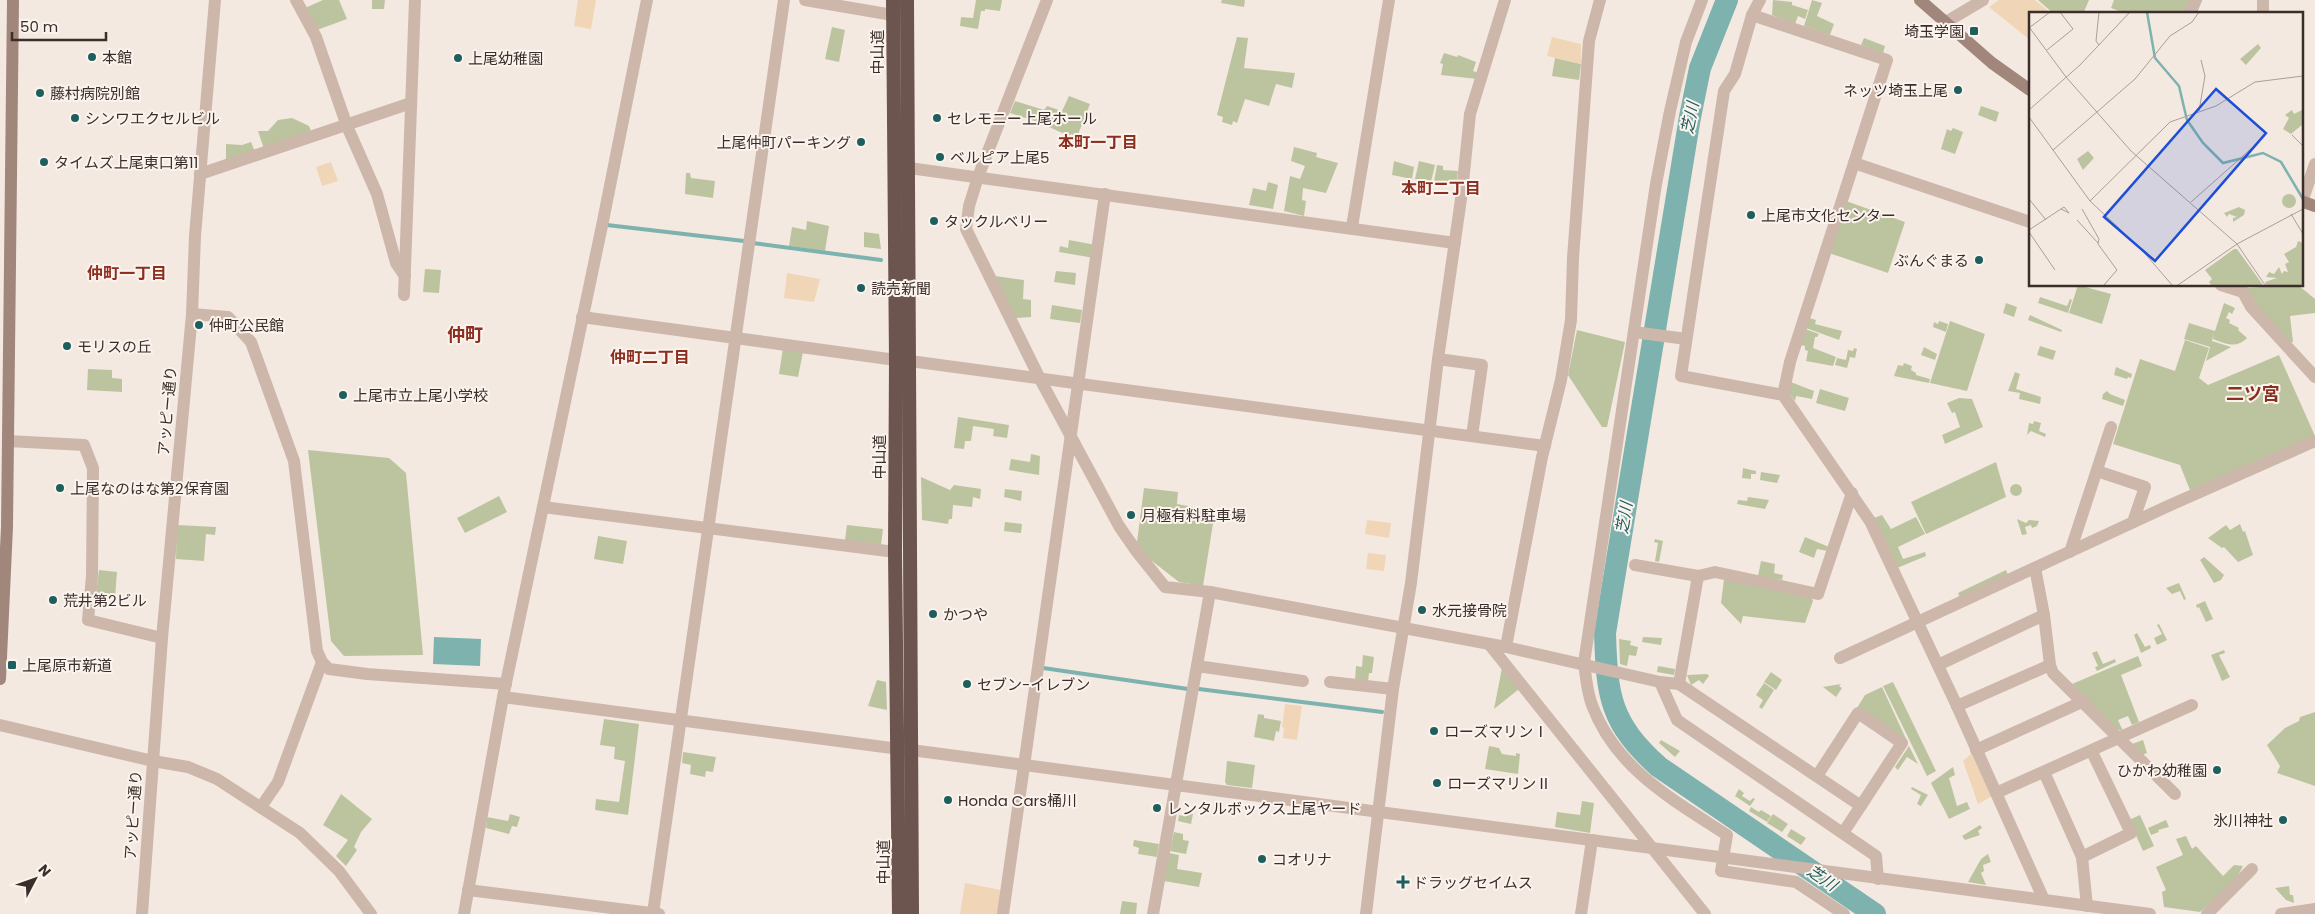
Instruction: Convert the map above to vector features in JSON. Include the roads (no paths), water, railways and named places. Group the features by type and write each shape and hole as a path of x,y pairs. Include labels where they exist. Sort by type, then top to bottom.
{"highway":[{"name":"中山道","path":"893,0 896,360 895,552 912,914"},
{"name":"中山道","path":"899,914 905,749 910,361 907,0"}],"main road":[{"path":"0,679 8,441 13,0"},
{"path":"1920,0 1992,63 2029,89"},
{"path":"2302,201 2315,206"}],"street":[{"name":"アッピー通り","path":"142,914 162,638 192,314 200,174 215,0"},
{"path":"296,0 316,37 347,126 377,194 396,262 405,276"},
{"path":"404,295 415,0"},
{"path":"464,914 503,697 603,221 647,0"},
{"path":"468,890 656,914 680,719 784,0"},
{"path":"804,0 893,15"},
{"path":"1047,0 978,177 969,206 966,229 1040,379 1119,526 1136,552 1166,587 1210,592 1506,647 1682,686 1861,806"},
{"path":"1352,228 1389,0"},
{"path":"1366,914 1393,689 1404,629 1438,359 1462,192 1470,114 1505,0"},
{"path":"1506,647 1545,446 1561,380 1571,320 1573,258 1589,41 1600,0"},
{"path":"1702,0 1686,42 1656,184 1587,664 1592,704 1610,742 1643,778 1726,835 1721,870 1796,882 1844,914"},
{"path":"1760,0 1752,15 1735,74 1724,91 1682,339 1682,376 1783,395 1852,493 1870,521 1938,665 2044,900"},
{"path":"1946,22 1983,0"},
{"path":"1752,15 1887,60 1790,362 1783,395"},
{"path":"200,174 411,103"},
{"path":"1854,162 2029,222"},
{"path":"2302,198 2315,164"},
{"path":"909,168 1455,243"},
{"path":"1003,914 1072,438 1105,194"},
{"path":"2228,286 2241,288 2251,307 2315,377"},
{"path":"192,314 228,317 250,342 294,461 317,651 322,662 329,669 367,674 506,684"},
{"path":"582,317 896,360"},
{"path":"1634,332 1682,339"},
{"path":"1438,359 1482,365 1472,436"},
{"path":"910,361 1545,446"},
{"path":"2070,552 2111,427"},
{"path":"8,441 84,445 93,468 92,576 88,620 162,638"},
{"path":"1840,658 2133,522 2315,441"},
{"path":"2097,471 2145,487 2133,522"},
{"path":"1634,565 1698,576 1715,572 1818,594 1852,493"},
{"path":"543,507 895,552"},
{"path":"2035,568 2044,616 2050,665 2053,672 2176,794"},
{"path":"1671,706 1682,686 1698,576"},
{"path":"1153,914 1210,592"},
{"path":"1938,665 2044,616"},
{"path":"1489,644 1705,914"},
{"path":"261,807 278,782 322,662"},
{"path":"1957,706 2050,665"},
{"path":"1197,666 1303,681"},
{"path":"1330,682 1393,689"},
{"path":"1660,682 1677,720 1876,856 1878,879"},
{"path":"503,697 2150,914"},
{"path":"1976,750 2084,701"},
{"path":"1996,793 2092,752 2192,705"},
{"path":"1817,776 1858,713 1902,743 1843,833"},
{"path":"0,725 153,761 188,767 217,779 300,833 340,871 372,914"},
{"path":"2082,857 2131,834 2092,752"},
{"path":"2044,772 2082,857 2088,906"},
{"path":"1582,914 1592,840"},
{"path":"2207,914 2252,869"},
{"path":"2281,914 2315,909"}],"water":[{"path":"434,637 481,639 480,666 433,664"}],"waterway":[{"name":"芝川","path":"1727,0 1700,68 1690,117 1605,633 1607,675 1614,708 1621,722 1630,736 1659,767 1875,914"},
{"path":"607,225 744,241"},
{"path":"753,243 881,260"},
{"path":"1043,668 1188,689"},
{"path":"1199,689 1382,712"}],"place":[{"name":"埼玉学園","path":"1974,31"},
{"name":"本館","path":"92,57"},
{"name":"上尾幼稚園","path":"458,58"},
{"name":"ネッツ埼玉上尾","path":"1958,90"},
{"name":"藤村病院別館","path":"40,93"},
{"name":"シンワエクセルビル","path":"75,118"},
{"name":"セレモニー上尾ホール","path":"937,118"},
{"name":"上尾仲町パーキング","path":"861,142"},
{"name":"ベルピア上尾5","path":"940,157"},
{"name":"タイムズ上尾東口第11","path":"44,162"},
{"name":"上尾市文化センター","path":"1751,215"},
{"name":"タックルベリー","path":"934,221"},
{"name":"ぶんぐまる","path":"1979,260"},
{"name":"読売新聞","path":"861,288"},
{"name":"仲町公民館","path":"199,325"},
{"name":"モリスの丘","path":"67,346"},
{"name":"上尾市立上尾小学校","path":"343,395"},
{"name":"上尾なのはな第2保育園","path":"60,488"},
{"name":"月極有料駐車場","path":"1131,515"},
{"name":"荒井第2ビル","path":"53,600"},
{"name":"水元接骨院","path":"1422,610"},
{"name":"かつや","path":"933,614"},
{"name":"上尾原市新道","path":"12,665"},
{"name":"セブン-イレブン","path":"967,684"},
{"name":"ローズマリンⅠ","path":"1434,731"},
{"name":"ひかわ幼稚園","path":"2217,770"},
{"name":"ローズマリンⅡ","path":"1437,783"},
{"name":"Honda Cars桶川","path":"948,800"},
{"name":"レンタルボックス上尾ヤード","path":"1157,808"},
{"name":"氷川神社","path":"2283,820"},
{"name":"コオリナ","path":"1262,859"},
{"name":"ドラッグセイムス","path":"1403,882"}],"district":[{"name":"本町一丁目","path":"1098,142"},
{"name":"本町二丁目","path":"1441,188"},
{"name":"仲町一丁目","path":"127,273"},
{"name":"仲町","path":"465,334"},
{"name":"仲町二丁目","path":"650,357"},
{"name":"二ツ宮","path":"2253,393"}]}
